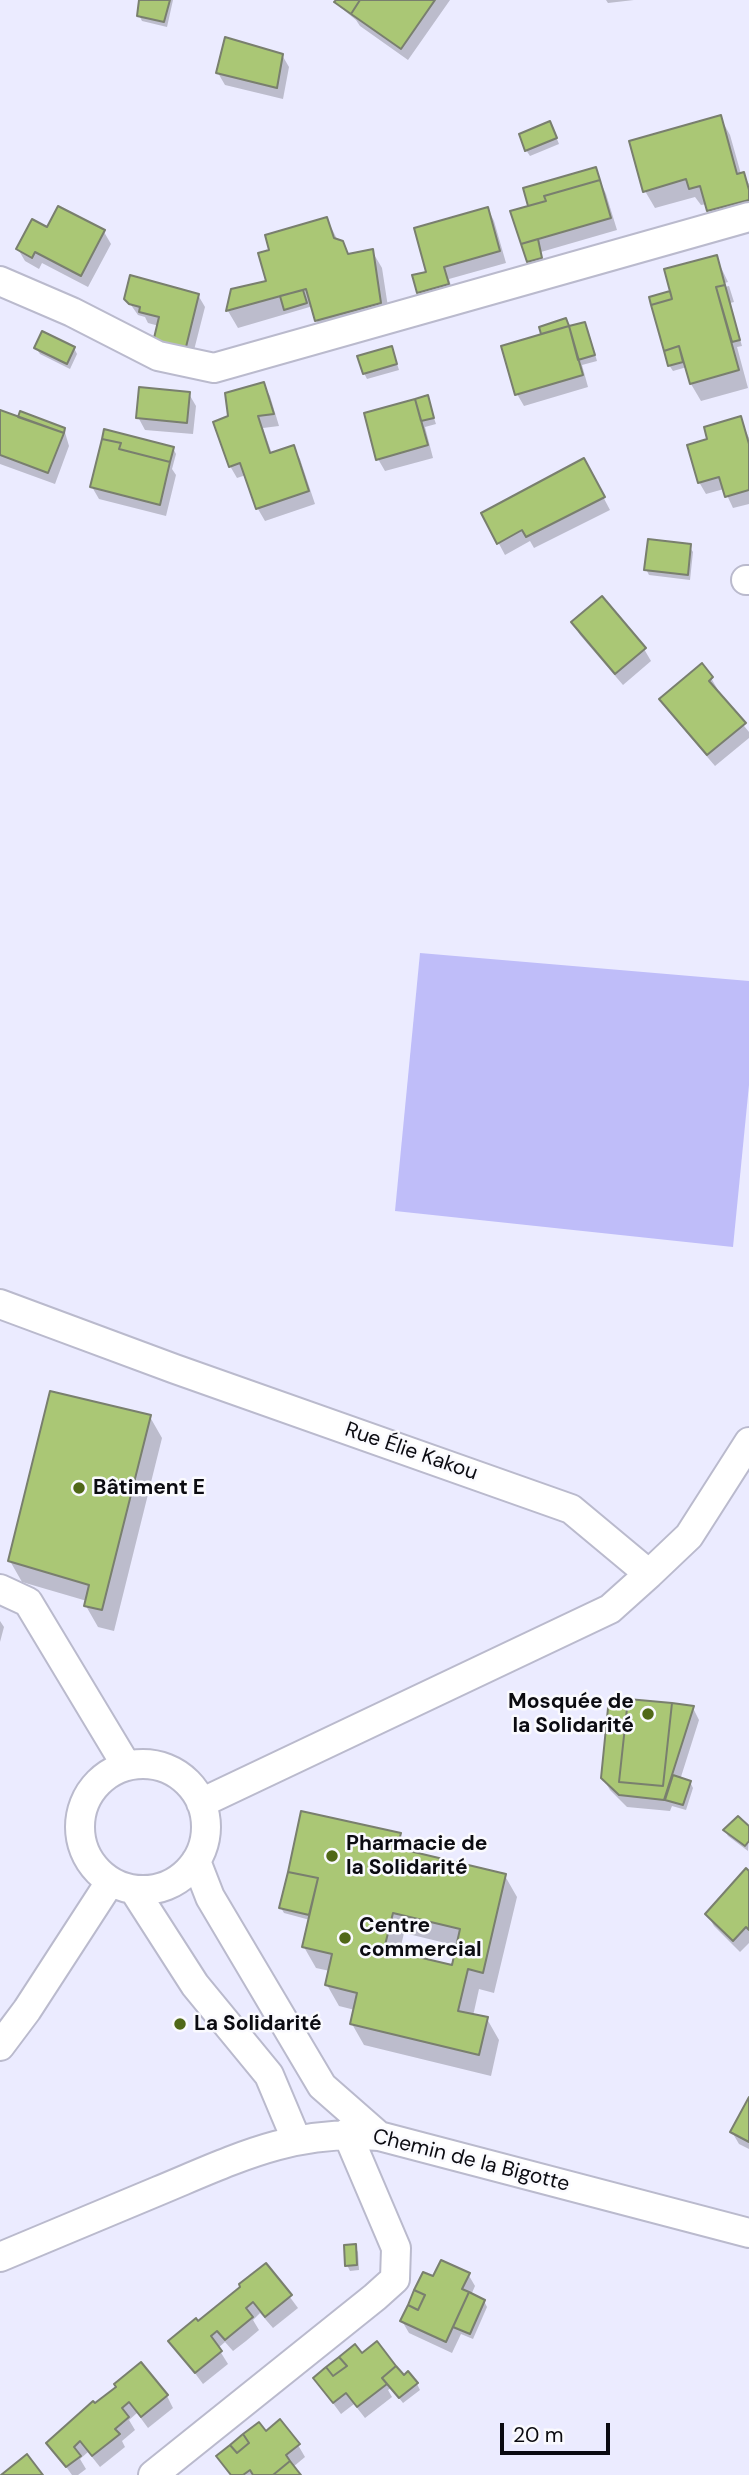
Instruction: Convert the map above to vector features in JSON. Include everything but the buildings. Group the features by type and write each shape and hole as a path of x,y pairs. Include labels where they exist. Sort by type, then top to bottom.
{"street":[{"path":"0,281 72,312 158,356 214,368 749,217"},
{"name":"Rue Élie Kakou","path":"0,1304 175,1369 571,1508 649,1574"},
{"path":"201,1803 610,1609 689,1536 749,1442"},
{"path":"0,1589 28,1602 126,1765"},
{"path":"122,1886 152,1890 170,1885 185,1875 196,1861 205,1839 205,1816 197,1794 186,1780 155,1764 126,1765 105,1776 89,1793 80,1816 80,1839 91,1864 122,1886 195,1986 269,2075 296,2139"},
{"path":"196,1861 210,1897 322,2086 379,2136"},
{"path":"0,2046 122,1886"},
{"path":"153,2475 375,2297 395,2278 396,2248 347,2133"},
{"name":"Chemin de la Bigotte","path":"0,2257 246,2155 296,2139 347,2133 379,2136 749,2233"}],"shaded area":[{"path":"420,953 749,981 749,1085 733,1247 395,1211"}],"place":[{"name":"Bâtiment E","path":"79,1488"},
{"name":"Mosquée de la Solidarité","path":"648,1714"},
{"name":"Pharmacie de la Solidarité","path":"332,1856"},
{"name":"Centre commercial","path":"345,1938"},
{"name":"La Solidarité","path":"180,2024"}]}
